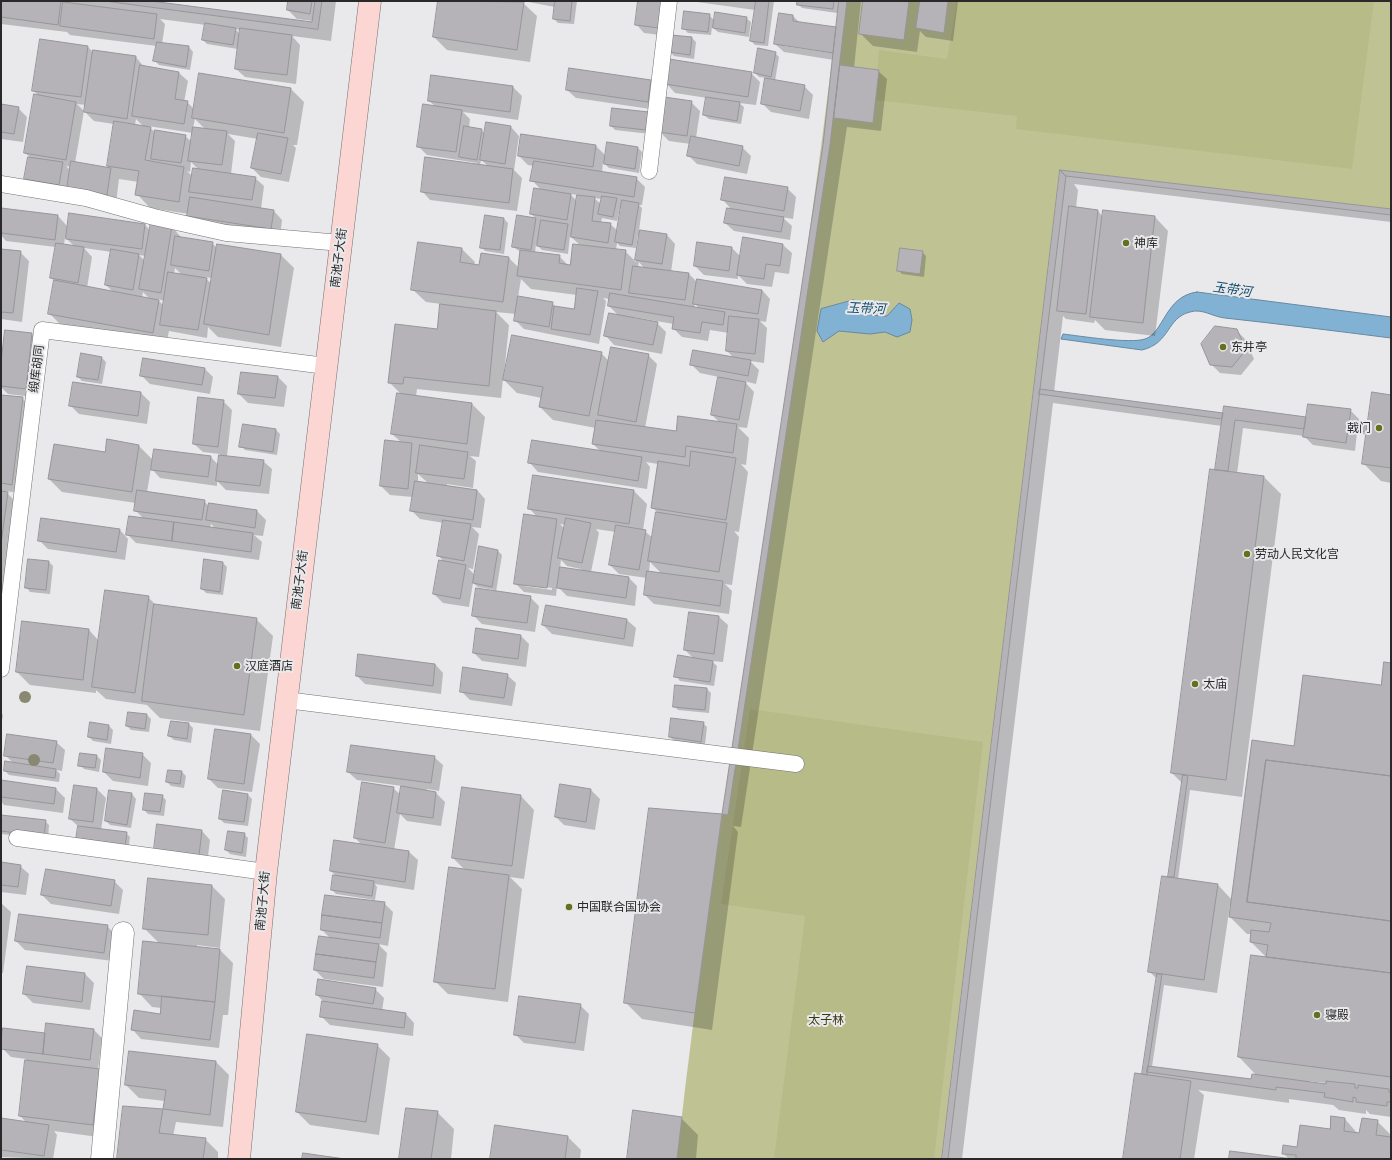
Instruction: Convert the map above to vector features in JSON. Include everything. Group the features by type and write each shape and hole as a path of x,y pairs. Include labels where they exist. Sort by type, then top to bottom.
{"street":[{"name":"南池子大街","path":"239,1159 266,872 370,1"},
{"path":"102,1159 123,933"}],"lane":[{"path":"649,171 669,1"},
{"path":"1,184 86,198 154,217 226,233 341,242"},
{"name":"缎库胡同","path":"1,669 42,330 326,366"},
{"path":"286,700 796,764"},
{"path":"17,838 266,872"}],"green space":[{"name":"太子林","path":"839,1 1391,1 1391,209 1060,170 942,1159 677,1159 714,869 801,291"},
{"path":"957,1 1374,1 1352,169 1016,129 1017,116 875,100 879,50 947,59"},
{"path":"750,709 983,742 934,1159 774,1159 805,916 721,904"}],"water":[{"path":"1197,292 1391,317 1391,338 1225,318 1194,311 1182,315 1176,319 1158,342 1151,347 1142,350 1061,339 1063,334 1128,341 1145,339 1157,330 1171,307 1178,300 1186,295"},
{"path":"854,300 863,311 871,315 887,316 899,303 910,309 912,320 910,332 897,337 885,332 870,334 839,331 823,342 817,331 821,309"}],"building":[{"path":"1,1 61,1 58,25 1,17"},
{"path":"105,1 151,1 312,22 315,1 322,1 318,29"},
{"path":"288,1 312,1 310,14 287,10"},
{"path":"438,1 524,2 517,50 433,37"},
{"path":"555,1 572,1 570,21 553,19"},
{"path":"638,1 663,1 659,28 635,25"},
{"path":"756,1 769,1 764,43 750,41"},
{"path":"797,1 834,1 833,9 797,5"},
{"path":"839,1 847,1 830,145 728,815 722,814 823,145"},
{"path":"863,1 909,1 904,40 859,34"},
{"path":"920,1 948,1 944,33 916,28"},
{"path":"63,2 157,14 154,39 60,26"},
{"path":"684,11 710,14 708,32 682,29"},
{"path":"715,12 747,17 745,33 713,28"},
{"path":"779,13 793,15 793,21 836,27 833,53 774,44"},
{"path":"205,23 236,28 233,45 202,40"},
{"path":"240,28 292,35 287,75 235,69"},
{"path":"671,35 692,37 690,55 669,52"},
{"path":"40,39 88,46 81,97 32,91"},
{"path":"157,42 189,46 186,67 153,61"},
{"path":"758,48 776,52 771,77 754,73"},
{"path":"93,50 136,56 127,119 84,112"},
{"path":"669,59 752,72 748,97 665,84"},
{"path":"140,65 179,72 175,99 188,101 184,124 132,116"},
{"path":"840,65 879,70 873,123 834,118"},
{"path":"569,68 651,80 648,102 566,90"},
{"path":"199,73 291,88 284,133 192,118"},
{"path":"431,75 513,86 510,112 428,101"},
{"path":"765,78 805,85 800,111 761,104"},
{"path":"34,94 76,102 66,160 24,153"},
{"path":"664,97 692,101 687,136 659,132"},
{"path":"706,97 740,102 737,121 703,115"},
{"path":"1,104 19,107 14,134 1,132"},
{"path":"423,104 462,110 456,152 417,147"},
{"path":"612,108 649,112 646,130 610,126"},
{"path":"114,121 151,127 145,160 184,167 179,202 135,195 139,171 107,166"},
{"path":"486,122 511,126 505,164 480,160"},
{"path":"464,126 482,129 477,160 459,157"},
{"path":"193,127 227,131 222,165 188,161"},
{"path":"155,130 186,135 181,163 151,159"},
{"path":"258,133 288,138 281,174 251,168"},
{"path":"521,134 596,145 593,167 518,156"},
{"path":"691,136 743,146 739,166 687,156"},
{"path":"607,142 638,147 635,169 604,164"},
{"path":"28,157 63,162 59,185 24,179"},
{"path":"425,157 513,169 509,203 421,192"},
{"path":"71,161 111,168 107,195 67,189"},
{"path":"534,161 637,177 634,197 530,181"},
{"path":"193,168 256,177 252,200 189,192"},
{"path":"1060,170 1066,176 948,1159 942,1159"},
{"path":"1060,170 1391,209 1391,215 1066,176"},
{"path":"725,177 788,187 784,211 721,200"},
{"path":"534,188 571,194 567,220 530,214"},
{"path":"577,195 595,197 592,221 611,223 608,243 571,237"},
{"path":"602,196 617,198 613,217 598,214"},
{"path":"190,197 274,210 271,229 187,216"},
{"path":"622,200 639,203 632,245 615,242"},
{"path":"1069,206 1098,210 1086,314 1057,311"},
{"path":"1,208 58,215 55,240 1,233"},
{"path":"727,208 784,217 781,232 724,223"},
{"name":"神库","path":"1103,210 1155,216 1143,323 1090,317"},
{"path":"69,213 145,224 142,249 66,239"},
{"path":"485,215 504,218 500,250 480,248"},
{"path":"517,215 536,218 531,250 512,247"},
{"path":"541,220 568,224 564,250 537,246"},
{"path":"151,222 172,226 161,293 139,289"},
{"path":"640,230 667,234 662,264 635,260"},
{"path":"175,236 213,242 209,271 171,265"},
{"path":"743,237 783,244 780,266 766,264 764,279 737,275"},
{"path":"418,242 462,248 460,262 479,265 481,253 509,257 503,302 411,290"},
{"path":"697,242 732,247 729,271 694,266"},
{"path":"56,243 84,247 78,283 50,278"},
{"path":"217,244 281,254 269,335 204,324"},
{"path":"573,244 626,250 621,290 517,276 520,250 560,255 559,263 570,265"},
{"path":"900,248 923,251 920,274 897,271"},
{"path":"1,249 21,251 13,313 1,312"},
{"path":"111,249 139,254 133,290 105,285"},
{"path":"633,266 689,273 685,300 629,293"},
{"path":"168,272 207,278 198,330 160,325"},
{"path":"697,279 762,290 758,314 693,304"},
{"path":"54,280 159,300 153,333 48,314"},
{"path":"577,288 598,291 590,335 551,329 554,306 574,309"},
{"path":"610,293 725,312 723,325 702,322 700,333 672,329 674,317 608,306"},
{"path":"518,296 553,302 549,327 514,321"},
{"path":"440,304 496,311 489,386 404,377 403,384 388,383 395,324 437,329"},
{"path":"609,313 658,322 653,345 604,336"},
{"path":"729,316 759,319 755,354 726,351"},
{"name":"东井亭","path":"1215,326 1237,329 1246,350 1232,367 1210,365 1201,344"},
{"path":"5,330 32,333 26,389 1,386 1,363"},
{"path":"512,335 602,352 589,416 539,407 543,387 503,380"},
{"path":"611,347 649,354 636,422 598,415"},
{"path":"693,350 751,360 748,376 690,365"},
{"path":"81,353 102,357 98,380 77,377"},
{"path":"143,358 205,368 202,385 140,376"},
{"path":"241,372 278,376 275,398 238,394"},
{"path":"718,377 746,382 739,420 711,415"},
{"path":"73,382 141,392 138,416 69,406"},
{"path":"1040,389 1223,413 1222,419 1039,394"},
{"name":"戟门","path":"1372,392 1391,395 1391,468 1362,464"},
{"path":"397,393 472,403 467,444 391,434"},
{"path":"1,395 23,397 12,485 1,483"},
{"path":"198,397 224,400 218,447 193,444"},
{"path":"1308,404 1351,409 1346,443 1303,437"},
{"path":"1224,406 1306,417 1304,429 1235,420 1228,471 1215,470"},
{"path":"678,416 737,424 733,453 686,446 685,457 592,444 596,420 676,431"},
{"path":"1349,422 1368,424 1367,432 1348,429"},
{"path":"243,424 276,429 273,452 239,447"},
{"path":"107,439 139,445 132,492 48,479 54,444 105,452"},
{"path":"385,440 412,443 408,489 380,486"},
{"path":"532,440 642,457 638,481 528,463"},
{"path":"420,445 468,452 464,479 416,473"},
{"path":"154,449 211,456 208,477 151,470"},
{"path":"691,451 736,458 726,520 651,508 658,461 689,466"},
{"path":"219,455 264,460 260,486 216,481"},
{"path":"1210,469 1264,476 1226,780 1171,773"},
{"path":"533,475 634,490 629,524 528,509"},
{"path":"415,481 477,490 473,520 410,511"},
{"path":"137,490 205,500 202,520 134,511"},
{"path":"1,491 8,492 1,544"},
{"path":"209,503 257,510 255,528 206,520"},
{"path":"656,512 727,523 719,572 648,561"},
{"path":"524,514 557,519 547,588 514,584"},
{"path":"129,516 174,522 172,541 126,535"},
{"path":"41,518 120,529 116,552 38,541"},
{"path":"566,518 591,523 582,563 558,558"},
{"path":"443,520 471,524 464,561 437,556"},
{"path":"174,522 253,533 251,552 172,541"},
{"path":"616,525 646,530 639,570 609,565"},
{"path":"479,546 498,550 492,587 473,583"},
{"path":"28,559 49,561 46,590 25,588"},
{"path":"204,559 223,562 220,592 201,589"},
{"path":"439,560 466,565 460,599 433,594"},
{"path":"560,567 629,577 626,598 557,588"},
{"path":"647,571 723,581 720,606 644,595"},
{"path":"476,588 531,596 527,623 472,616"},
{"path":"105,590 149,596 135,693 92,687"},
{"path":"154,604 257,618 244,715 142,701"},
{"path":"546,605 627,619 624,639 542,625"},
{"path":"689,612 719,616 714,654 684,650"},
{"path":"22,621 89,629 83,680 16,672"},
{"path":"476,628 521,635 518,659 473,653"},
{"path":"358,654 435,664 433,686 356,676"},
{"path":"678,655 713,661 710,682 674,677"},
{"path":"1384,662 1391,663 1391,776 1266,760 1247,902 1391,921 1391,973 1266,957 1268,945 1250,942 1251,930 1269,932 1271,923 1229,917 1252,740 1294,746 1303,675 1381,685"},
{"path":"463,667 508,674 504,698 460,692"},
{"path":"675,685 707,688 705,710 673,707"},
{"path":"128,712 147,714 145,729 126,726"},
{"path":"671,718 704,722 701,742 669,737"},
{"path":"171,721 189,723 187,739 168,736"},
{"path":"90,722 109,725 107,740 88,737"},
{"path":"215,729 251,734 244,784 208,779"},
{"path":"7,734 57,741 53,763 4,756"},
{"path":"351,745 435,756 431,783 347,772"},
{"path":"106,748 143,753 140,778 103,772"},
{"path":"80,753 97,755 95,768 78,766"},
{"path":"1266,760 1391,776 1391,921 1247,902"},
{"path":"5,761 56,769 55,778 4,771"},
{"path":"168,770 182,771 180,784 166,782"},
{"path":"1183,775 1188,776 1174,877 1168,877"},
{"path":"1,780 56,788 54,804 1,797"},
{"path":"362,782 394,787 385,843 354,838"},
{"path":"560,784 591,789 586,822 555,817"},
{"path":"74,785 97,788 93,822 69,819"},
{"path":"401,786 436,792 433,818 397,813"},
{"path":"462,787 521,795 512,866 452,858"},
{"path":"109,790 132,793 127,825 105,821"},
{"path":"223,790 248,794 244,822 219,819"},
{"path":"145,793 163,795 160,812 143,810"},
{"path":"649,808 722,814 695,1013 624,1003"},
{"path":"1,815 46,820 44,837 1,831"},
{"path":"157,824 202,830 199,856 154,849"},
{"path":"78,826 127,832 125,847 76,840"},
{"path":"228,831 245,833 242,853 225,850"},
{"path":"334,840 409,851 405,882 330,871"},
{"path":"1,862 21,865 18,887 1,885"},
{"path":"449,867 509,875 495,989 434,982"},
{"path":"46,869 115,880 111,906 41,895"},
{"path":"333,875 374,881 372,896 331,890"},
{"path":"1162,876 1218,884 1204,980 1148,972"},
{"path":"148,878 212,885 208,935 143,929"},
{"path":"325,895 385,902 382,923 322,915"},
{"path":"19,914 108,925 104,953 15,941"},
{"path":"322,915 382,923 380,938 321,930"},
{"path":"319,936 379,944 376,962 316,954"},
{"path":"143,941 220,949 215,1002 138,994"},
{"path":"316,954 376,962 374,978 314,970"},
{"name":"寝殿","path":"1251,955 1391,973 1391,1077 1238,1057"},
{"path":"27,966 85,973 82,1002 23,994"},
{"path":"1157,974 1162,974 1147,1075 1142,1074"},
{"path":"318,979 376,988 373,1004 316,995"},
{"path":"162,996 215,1002 210,1040 131,1030 134,1010 160,1014"},
{"path":"519,996 581,1004 575,1043 514,1035"},
{"path":"322,1001 406,1013 404,1028 320,1017"},
{"path":"46,1023 94,1029 90,1060 43,1054"},
{"path":"3,1028 45,1033 43,1054 1,1049"},
{"path":"307,1034 378,1044 366,1122 296,1112"},
{"path":"129,1051 216,1061 210,1115 163,1109 166,1090 125,1085"},
{"path":"25,1060 100,1069 93,1125 19,1116"},
{"path":"1148,1066 1251,1079 1252,1074 1326,1084 1326,1081 1355,1084 1355,1088 1358,1088 1358,1085 1389,1089 1389,1092 1391,1093 1391,1102 1387,1102 1387,1106 1356,1102 1356,1098 1353,1097 1353,1102 1324,1097 1325,1093 1276,1087 1276,1090 1147,1072"},
{"path":"1135,1073 1191,1081 1180,1159 1123,1159"},
{"path":"123,1106 163,1109 159,1133 206,1138 203,1159 117,1159"},
{"path":"406,1108 438,1111 431,1159 399,1159"},
{"path":"633,1110 682,1117 677,1159 627,1159"},
{"path":"1331,1116 1345,1118 1344,1131 1359,1133 1362,1118 1378,1120 1376,1135 1391,1137 1391,1159 1296,1159 1296,1155 1282,1154 1283,1145 1297,1147 1300,1125 1330,1129"},
{"path":"1,1118 49,1125 44,1156 1,1150"},
{"path":"495,1125 568,1136 565,1159 490,1159"},
{"path":"1230,1151 1293,1159 1229,1159"},
{"path":"303,1153 345,1159 302,1159"}],"place":[{"name":"神库","path":"1126,243"},
{"name":"东井亭","path":"1223,347"},
{"name":"戟门","path":"1379,428"},
{"name":"劳动人民文化宫","path":"1247,554"},
{"name":"汉庭酒店","path":"237,666"},
{"name":"太庙","path":"1195,684"},
{"name":"中国联合国协会","path":"569,907"},
{"name":"寝殿","path":"1317,1015"}],"water label":[{"name":"玉带河","path":"1232,290"},
{"name":"玉带河","path":"866,309"}]}
